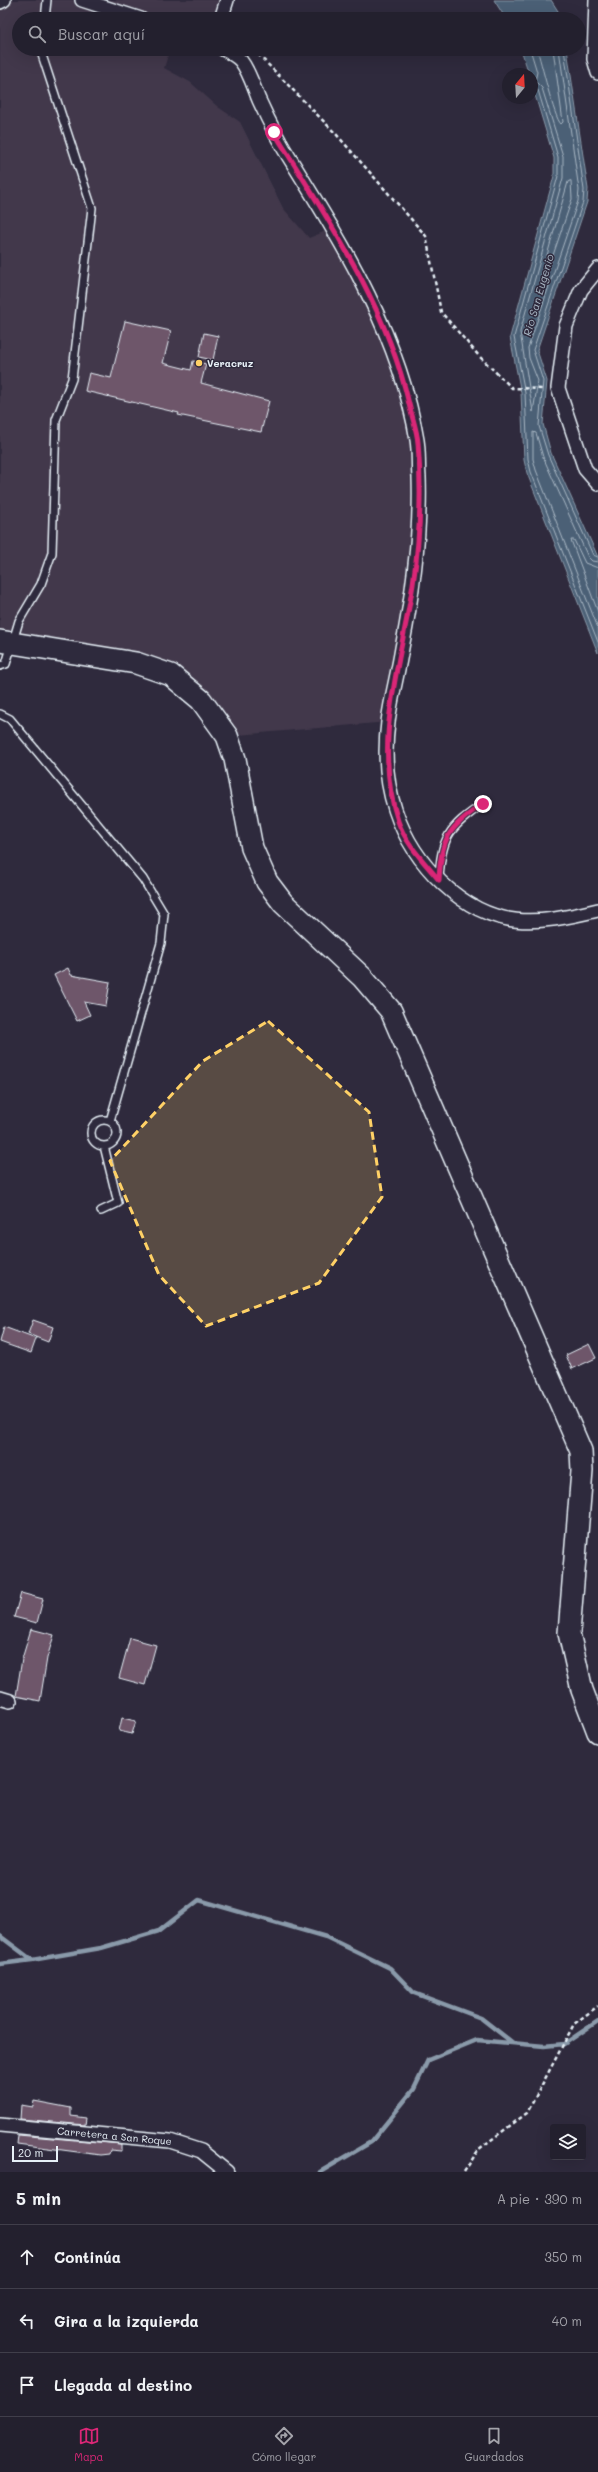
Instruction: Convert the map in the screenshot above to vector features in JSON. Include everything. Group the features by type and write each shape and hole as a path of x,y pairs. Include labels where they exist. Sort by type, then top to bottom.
{"main road":[{"path":"6,642 142,664 171,675 201,700 227,736 235,759 252,848 267,882 283,903 362,977 391,1011 581,1451 582,1471 569,1633 582,1690 598,1732"}],"street":[{"path":"0,2 4,0"},
{"path":"82,0 119,12"},
{"path":"223,12 227,0"},
{"path":"596,0 596,58 598,73"},
{"path":"234,56 240,60 274,132 359,275 393,348 403,379 418,442 420,509 414,581 388,722 386,755 390,795 399,824 420,857 439,880 458,898 479,910 513,921 553,921 598,910"},
{"path":"598,270 581,290 566,326 558,388 585,469 598,484"},
{"name":"Carretera a San Roque","path":"0,2125 170,2141 201,2151 225,2170"}],"lane":[{"path":"46,12 47,0"},
{"path":"0,666 6,664 6,642 41,584 52,553 56,420 72,379 92,208 42,56"},
{"path":"0,714 10,719 143,879 164,914 161,943 110,1121"},
{"path":"439,880 443,842 458,821 483,804"},
{"path":"105,1120 110,1121 117,1129 116,1139 109,1146 104,1146 95,1142 91,1132 96,1123 105,1120"},
{"path":"102,1210 118,1203 104,1146"}],"path":[{"path":"260,56 336,134 426,236 441,312 479,356 512,388 518,390 548,388"},
{"path":"464,2172 479,2149 527,2113 574,2024 598,2006"}],"highlighted area":[{"path":"268,1021 369,1112 382,1197 319,1283 206,1326 159,1275 110,1161 203,1061"}],"shaded area":[{"name":"Veracruz","path":"4,0 227,0 223,12 12,12 12,56 168,56 164,68 190,82 218,107 240,122 283,208 309,238 333,228 403,379 420,509 388,722 227,736 171,675 0,641 0,2"}],"water":[{"path":"494,0 551,0 559,12 502,12"},
{"name":"Río San Eugenio","path":"523,56 568,56 588,189 587,202 537,350 547,381 543,424 551,453 598,557 598,653 527,473 524,460 521,393 510,337 554,176 554,158 538,104 538,68 527,68"}],"building":[{"path":"125,321 171,331 163,363 191,370 193,361 206,364 201,383 269,401 261,432 178,415 179,413 85,391 89,373 111,378"},
{"path":"204,333 218,336 213,360 199,357"},
{"path":"68,968 71,975 110,982 106,1006 84,1002 90,1015 77,1021 54,975"},
{"path":"33,1320 53,1327 48,1342 28,1334"},
{"path":"4,1327 36,1339 31,1353 0,1342"},
{"path":"589,1344 596,1358 572,1369 566,1355"},
{"path":"21,1593 43,1599 37,1623 14,1617"},
{"path":"31,1629 54,1635 47,1658 40,1701 16,1696 22,1659"},
{"path":"130,1638 156,1645 145,1685 119,1678"},
{"path":"122,1718 136,1721 132,1734 119,1731"},
{"path":"34,2101 71,2108 71,2116 86,2118 85,2125 20,2119 21,2105 33,2107"},
{"path":"18,2135 121,2144 121,2151 110,2150 109,2154 100,2155 17,2144"}],"waterway":[{"path":"0,1936 32,1960 101,1948 159,1931 199,1900 326,1937 390,1968 414,1993 481,2018 513,2043"},
{"path":"0,1964 32,1960"},
{"path":"320,2172 371,2142 414,2089 428,2060 477,2040 544,2046 564,2044 598,2021"}],"place":[{"name":"Veracruz","path":"199,363"}],"route":[{"path":"274,132 333,228 359,275 393,348 403,379 418,442 420,509 414,581 388,722 386,755 390,795 399,824 420,857 439,880 443,842 458,821 483,804"}]}
